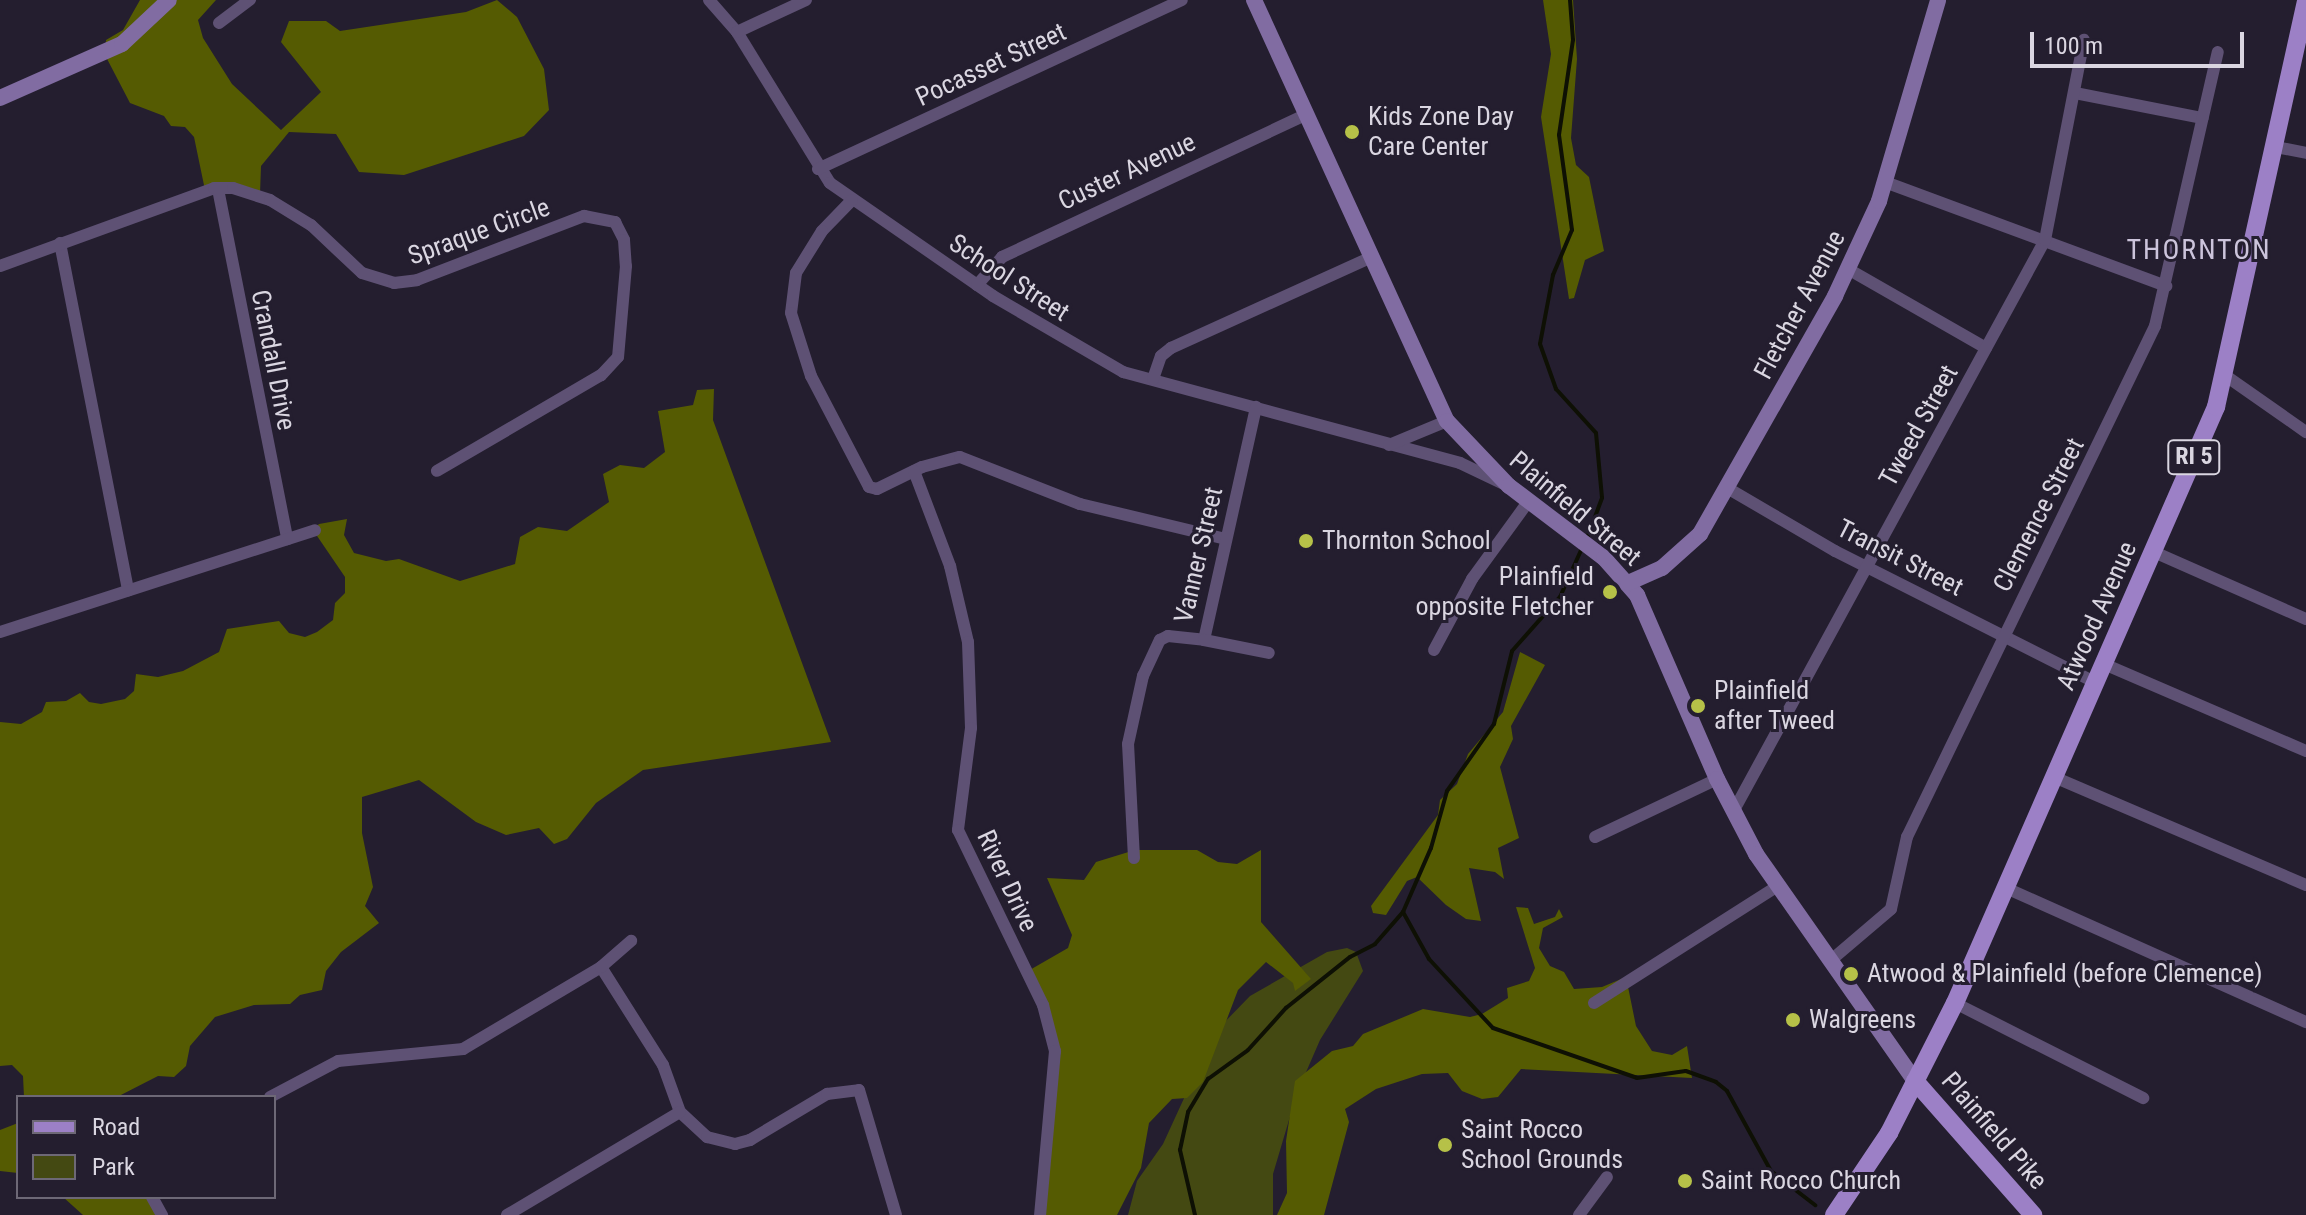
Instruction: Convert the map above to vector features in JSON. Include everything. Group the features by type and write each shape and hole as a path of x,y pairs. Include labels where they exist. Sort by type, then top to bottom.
{"main road":[{"path":"0,98 122,44 169,0"},
{"name":"Plainfield Street","path":"1254,0 1447,421 1509,486 1604,558 1628,583 1649,616 1733,812 1776,887 1915,1081"},
{"name":"Fletcher Avenue","path":"1628,583 1686,551 1729,489 1848,269 1885,182 1938,0"},
{"name":"Atwood Avenue","path":"1834,1215 1889,1133 1955,1003 2154,552 2226,376 2301,47 2306,1"},
{"name":"Plainfield Pike","path":"1915,1081 2033,1215"}],"street":[{"path":"219,23 250,0"},
{"name":"School Street","path":"709,0 737,32 818,169 852,200 977,285 1110,367 1460,463 1509,486"},
{"path":"737,32 806,0"},
{"name":"Pocasset Street","path":"818,169 1182,0"},
{"name":"Tweed Street","path":"1733,812 2045,240 2084,40"},
{"name":"Clemence Street","path":"1830,961 1891,909 1907,837 2002,636 2112,422 2155,326 2218,52"},
{"path":"2075,93 2203,118"},
{"name":"Custer Avenue","path":"977,285 1002,257 1307,114"},
{"path":"2276,147 2306,153"},
{"path":"1885,182 2166,286"},
{"name":"Spraque Circle","path":"0,266 174,198 218,189 233,188 270,200 311,225 362,273 394,283 417,280 584,216 615,222 624,240 626,266 618,357 601,375 437,471"},
{"name":"Crandall Drive","path":"218,189 287,539"},
{"path":"852,200 822,231 796,273 795,333 811,376 869,487 877,489 949,459 977,460 1080,504 1226,539"},
{"path":"60,243 128,590"},
{"path":"1153,379 1161,356 1171,348 1372,257"},
{"path":"1848,269 1986,348"},
{"path":"2226,376 2306,432"},
{"name":"Vanner Street","path":"1134,858 1128,744 1143,676 1163,637 1204,640 1256,407"},
{"path":"1389,445 1447,421"},
{"name":"River Drive","path":"914,471 950,566 968,642 971,728 958,830 1043,1005 1055,1051 1040,1215"},
{"name":"Transit Street","path":"1729,489 1868,568 2096,683"},
{"path":"1434,650 1472,579 1528,502"},
{"path":"0,632 315,530"},
{"path":"2154,552 2306,619"},
{"path":"1204,640 1269,653"},
{"path":"2104,664 2306,751"},
{"path":"2054,777 2306,885"},
{"path":"1595,837 1717,779"},
{"path":"1594,1003 1776,887"},
{"path":"2006,888 2306,1022"},
{"path":"274,1095 338,1061 463,1049 601,967 631,941"},
{"path":"601,967 663,1065 680,1112 707,1137 735,1144 750,1140 827,1094 859,1090 896,1215"},
{"path":"1955,1003 2143,1098"},
{"path":"507,1215 680,1112"},
{"path":"1579,1215 1607,1177"}],"green space":[{"path":"1347,948 1356,952 1363,971 1320,1040 1297,1093 1273,1174 1273,1215 1128,1215 1137,1181 1163,1144 1214,1033 1250,996 1327,952"}],"shaded area":[{"path":"140,0 216,0 198,20 203,38 232,84 281,130 321,92 281,42 289,21 326,21 340,31 466,12 497,0 517,17 544,69 549,110 524,136 404,175 359,172 336,134 289,132 261,166 260,194 205,190 194,137 185,127 171,126 164,116 130,103 105,55 106,40 123,30"},
{"path":"1543,0 1573,0 1577,59 1571,138 1576,165 1589,177 1604,251 1585,260 1574,298 1569,299 1541,117 1551,54"},
{"path":"714,389 713,420 831,742 643,770 596,803 567,839 554,844 539,828 506,835 476,822 419,780 362,797 362,833 373,887 365,906 379,923 341,952 326,971 322,990 300,995 290,1004 254,1005 215,1017 190,1046 186,1066 174,1077 158,1076 121,1095 24,1095 23,1076 12,1065 0,1066 0,722 21,724 42,712 46,702 66,701 80,693 89,702 101,704 125,699 134,691 136,674 158,677 183,671 219,652 227,629 279,621 289,633 305,637 317,632 333,620 335,603 345,593 345,577 313,530 319,524 347,519 344,535 354,553 386,561 399,559 460,581 515,564 520,537 538,527 567,531 609,502 603,474 620,465 644,468 665,452 658,411 693,405 697,390"},
{"path":"1520,652 1545,665 1511,726 1513,739 1500,767 1519,838 1498,848 1504,879 1495,872 1469,868 1481,921 1466,919 1417,877 1407,881 1386,915 1373,913 1371,906 1438,815 1440,800 1457,784 1468,754 1503,712"},
{"path":"1135,850 1197,850 1218,862 1237,864 1261,850 1261,922 1311,979 1295,991 1293,983 1266,962 1238,990 1203,1082 1187,1098 1172,1099 1149,1123 1141,1168 1117,1215 1039,1215 1051,1042 1028,971 1068,948 1072,935 1047,878 1084,880 1096,862"},
{"path":"1516,907 1528,908 1534,924 1555,917 1559,909 1563,917 1543,928 1539,948 1550,966 1564,972 1574,989 1602,987 1626,977 1636,1026 1652,1051 1672,1055 1687,1046 1692,1078 1521,1069 1498,1097 1482,1099 1462,1091 1448,1073 1422,1074 1376,1089 1345,1109 1349,1122 1324,1215 1277,1215 1287,1193 1286,1141 1295,1081 1332,1051 1353,1046 1363,1034 1423,1009 1470,1017 1482,1014 1508,998 1507,988 1529,981 1535,968"},
{"path":"16,1124 16,1173 0,1171 0,1130"},
{"path":"65,1199 151,1199 161,1215 83,1215"}],"waterway":[{"path":"1570,0 1573,40 1559,135 1572,230 1553,275 1540,344 1556,389 1596,433 1602,498 1586,541"},
{"path":"1195,1215 1180,1150 1188,1112 1208,1079 1248,1050 1286,1008 1350,957 1375,944 1403,912 1431,848 1447,791 1494,724 1512,651 1560,597 1582,548"},
{"path":"1403,912 1429,959 1493,1028 1637,1078 1686,1071 1716,1082 1727,1091 1771,1171 1815,1205"}],"place":[{"name":"Kids Zone Day Care Center","path":"1352,132"},
{"name":"Thornton School","path":"1306,541"},
{"name":"Plainfield opposite Fletcher","path":"1610,592"},
{"name":"Plainfield after Tweed","path":"1698,706"},
{"name":"Atwood & Plainfield (before Clemence)","path":"1851,974"},
{"name":"Walgreens","path":"1793,1020"},
{"name":"Saint Rocco School Grounds","path":"1445,1145"},
{"name":"Saint Rocco Church","path":"1685,1181"}],"district":[{"name":"THORNTON","path":"2199,250"}]}
